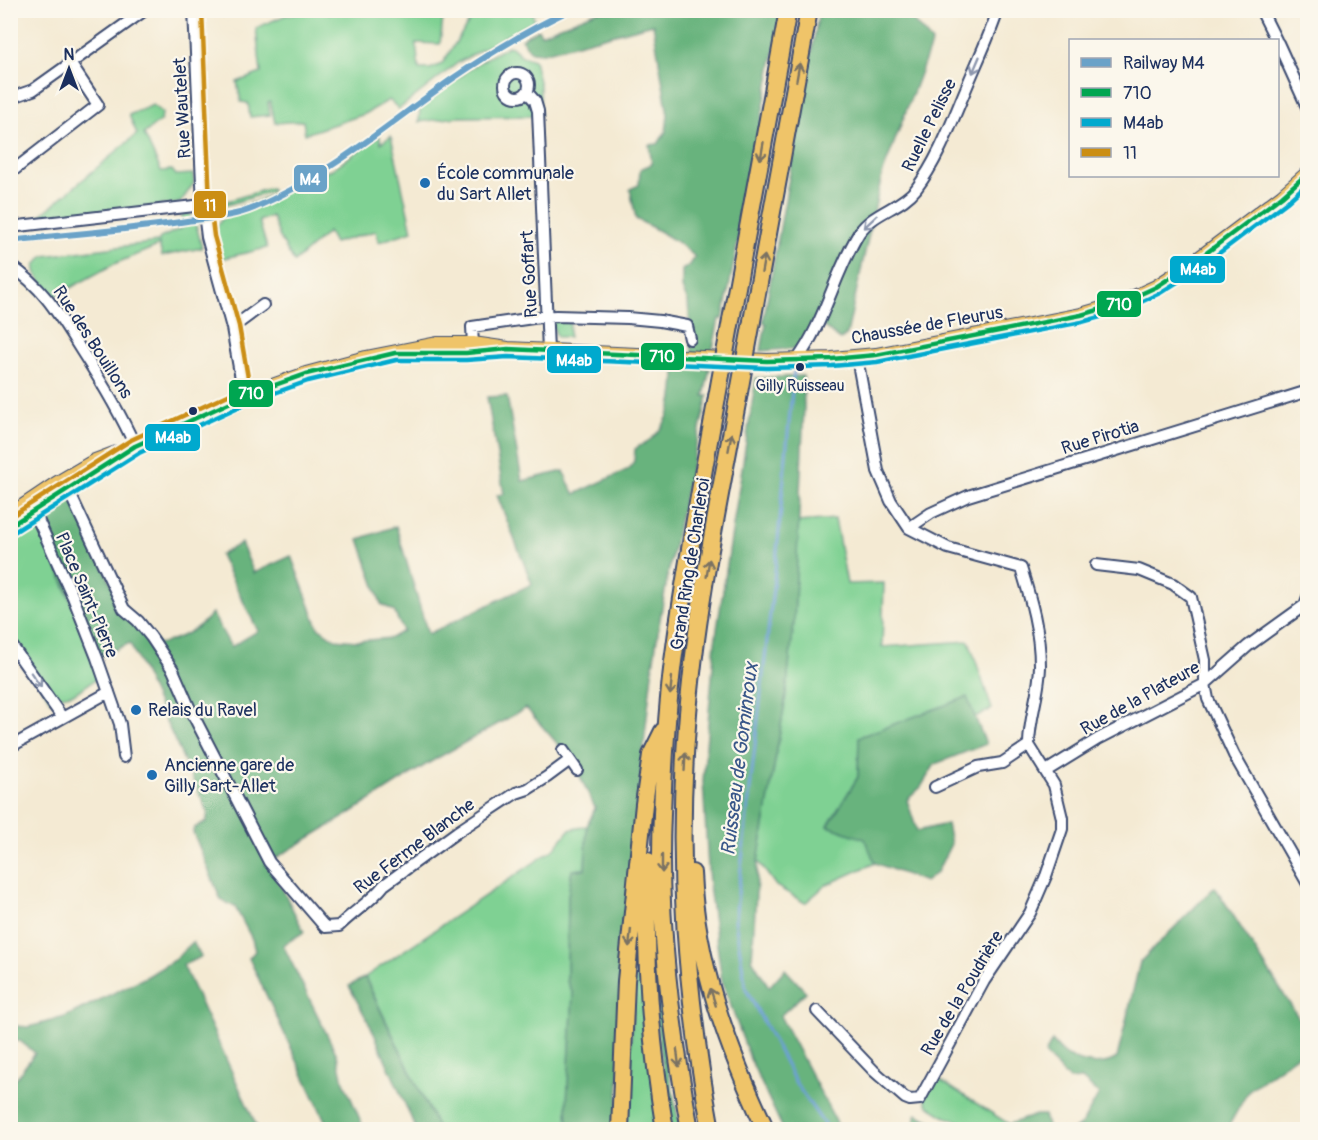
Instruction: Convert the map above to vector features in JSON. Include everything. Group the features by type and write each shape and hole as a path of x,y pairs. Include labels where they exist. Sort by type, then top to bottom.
{"highway":[{"name":"Grand Ring de Charleroi","path":"690,1130 679,1070 662,905 661,816 667,722 674,649 686,574 788,10"},
{"name":"Grand Ring de Charleroi","path":"711,1130 689,984 683,904 682,820 687,725 695,653 738,398 809,10"},
{"path":"620,1130 626,981 644,804 651,755 667,722"},
{"path":"651,755 646,933 655,1067 665,1130"},
{"path":"682,820 691,846 692,878 708,983 728,1043 766,1130"}],"main road":[{"name":"Chaussée de Fleurus","path":"10,526 34,511 95,461 135,446 244,396 306,374 437,344 473,344 508,349 767,361 857,358 1081,315 1119,304 1156,287 1282,196 1308,172"},
{"name":"Chaussée de Fleurus","path":"395,353 466,353 508,349"},
{"name":"Chaussée de Fleurus","path":"10,515 66,484"}],"street":[{"path":"10,98 33,90 145,10"},
{"name":"Rue Wautelet","path":"194,10 203,205 207,237 232,328"},
{"name":"Ruelle Pelisse","path":"797,360 810,342 860,231 878,215 903,201 915,189 940,147 998,10"},
{"path":"1103,10 1129,10"},
{"path":"1261,10 1276,39"},
{"path":"1279,46 1308,109"},
{"path":"10,173 98,105 70,63"},
{"name":"Rue Goffart","path":"527,92 535,101 538,111 548,351"},
{"path":"10,226 203,205"},
{"name":"Rue des Bouillons","path":"10,265 27,276 52,303 114,401 135,446"},
{"path":"244,396 232,328 263,305"},
{"path":"473,344 472,327 540,317 603,317 660,321 687,326 690,339"},
{"path":"857,358 878,471 891,501 909,528 948,548 1022,568 1036,621 1040,666 1029,727 1029,744 1002,763 978,767 934,787"},
{"name":"Rue Pirotia","path":"909,528 931,513 968,496 1308,391"},
{"name":"Rue Ferme Blanche","path":"66,484 124,609 151,637 173,670 190,709 269,862 325,927 339,926 377,894 384,885 516,793 528,789 570,760"},
{"name":"Place Saint-Pierre","path":"34,511 73,597 109,692 120,724 124,757"},
{"path":"1096,565 1139,570 1173,584 1191,597 1205,660 1205,684 1208,699 1234,755 1308,885"},
{"name":"Rue de la Plateure","path":"1046,771 1098,739 1205,684 1248,645 1306,601"},
{"path":"10,644 62,717"},
{"path":"10,747 109,692"},
{"name":"Rue de la Poudrière","path":"817,1011 874,1071 897,1091 910,1100 920,1099 984,981 1030,913 1047,876 1062,829 1062,818 1054,784 1029,744"},
{"path":"563,750 577,770"}],"green space":[{"path":"346,10 470,11 443,18 440,44 416,43 419,69 430,69 442,64 476,11 539,11 532,14 535,20 459,62 399,109 389,100 365,114 305,134 303,121 275,123 270,101 268,102 270,115 250,117 248,103 241,102 237,82 261,73 256,28 286,15 315,11 329,13"},
{"path":"598,11 782,11 723,319 719,319 712,353 692,354 688,302 682,288 682,270 690,265 695,257 674,240 636,219 630,189 639,185 640,169 652,164 649,145 658,144 666,131 668,115 653,24 543,53 531,52 521,39 538,29 541,34"},
{"path":"819,11 904,11 932,42 882,175 847,334 840,340 823,326 814,322 800,348 761,351 766,323 763,322"},
{"path":"508,46 522,56 534,60 540,86 540,116 458,117 419,122 420,106 480,62"},
{"path":"153,105 162,113 161,120 144,134 161,171 172,170 176,175 193,174 194,183 180,203 35,220 137,134 129,115"},
{"path":"380,136 381,143 391,136 412,231 379,242 376,231 334,243 328,232 294,262 280,238 272,216 259,221 267,248 220,259 213,245 213,236 219,224 231,211 332,169"},
{"path":"270,188 273,191 221,207 217,204"},
{"path":"189,213 197,228 202,248 162,256 159,244 114,264 52,298 37,275 35,265 44,256 158,242 160,238 184,227 181,215"},
{"path":"557,320 570,320 569,337 557,337 552,323"},
{"path":"710,368 704,396 708,396 667,582 650,690 634,855 616,1129 568,1129 567,1104 573,994 567,981 568,896 572,870 585,869 587,826 595,808 577,770 563,750 526,708 427,764 269,862 304,932 283,945 337,1055 342,1077 364,1129 329,1129 249,958 255,951 252,939 235,907 221,900 193,832 194,828 206,822 208,813 130,643 97,658 40,525 41,513 73,497 118,600 159,644 188,633 212,613 231,647 258,631 220,555 241,543 254,573 291,556 318,627 335,639 357,641 391,638 403,631 394,611 381,604 359,539 396,526 428,634 532,584 497,495 504,494 487,397 507,396 522,481 564,471 575,494 629,469 634,461 635,449 649,440 664,425 673,398 675,369"},
{"path":"803,376 804,407 794,622 785,702 758,861 752,959 769,987 785,969 806,992 780,1016 840,1129 783,1129 750,1059 722,981 709,886 703,781 715,642 756,378"},
{"path":"32,518 40,525 101,676 75,693 62,696 57,694 51,701 11,642 10,534"},
{"path":"835,519 847,584 884,583 882,647 969,641 992,709 975,717 967,698 859,737 858,777 828,825 867,839 875,863 826,885 805,903 776,886 758,861 785,702 794,622 798,522"},
{"path":"967,697 986,744 935,764 921,787 907,800 917,831 947,824 951,844 937,872 925,882 875,863 865,839 828,826 858,777 859,737"},
{"path":"587,826 585,869 572,870 568,896 567,981 573,994 567,1104 568,1129 438,1129 365,977 554,849 569,830"},
{"path":"1215,887 1307,1031 1307,1048 1249,1090 1228,1127 1229,1129 1074,1129 1082,1124 1099,1094 1082,1079 1069,1080 1045,1054 1052,1041 1067,1056 1082,1061 1106,1063 1117,1058 1140,962"},
{"path":"639,920 658,1129 625,1130"},
{"path":"652,934 666,1059 680,1129 672,1129 657,1027"},
{"path":"193,942 201,957 183,965 258,1129 11,1129 11,1085 35,1053 20,1041 11,1041 11,1028 29,1027 65,1017 148,976 174,960"},
{"path":"365,977 438,1129 416,1129 372,1029 349,986"},
{"path":"936,1078 1009,1124 1006,1129 980,1129 944,1116 928,1106 925,1098"},
{"path":"916,1114 948,1129 914,1129"},
{"path":"1036,1115 1044,1115 1048,1129 1006,1129 1009,1124"}],"waterway":[{"name":"Ruisseau de Gominroux","path":"794,369 776,562 735,920 746,989 797,1085 828,1130"}],"rail line":[{"name":"M4","path":"10,241 212,218 254,208 307,181 356,149 466,69 524,34 570,10"}],"transit line":[{"name":"11","path":"202,10 210,204 214,236 239,326 251,395"},
{"name":"710","path":"10,526 135,446 244,396 306,374 395,353 466,353 508,349 767,361 832,359 876,355 1081,315 1119,304 1156,287 1193,263 1282,196 1308,173"},
{"name":"M4ab","path":"14,532 139,453 247,403 308,381 396,360 466,360 508,357 767,368 832,366 877,362 1082,322 1122,311 1160,293 1198,269 1287,202 1308,183"},
{"name":"11","path":"10,517 131,440 241,389"}],"place":[{"name":"École communale du Sart Allet","path":"425,183"},
{"name":"Gilly Ruisseau","path":"800,367"},
{"name":"Relais du Ravel","path":"136,710"},
{"name":"Ancienne gare de Gilly Sart-Allet","path":"152,775"}]}
